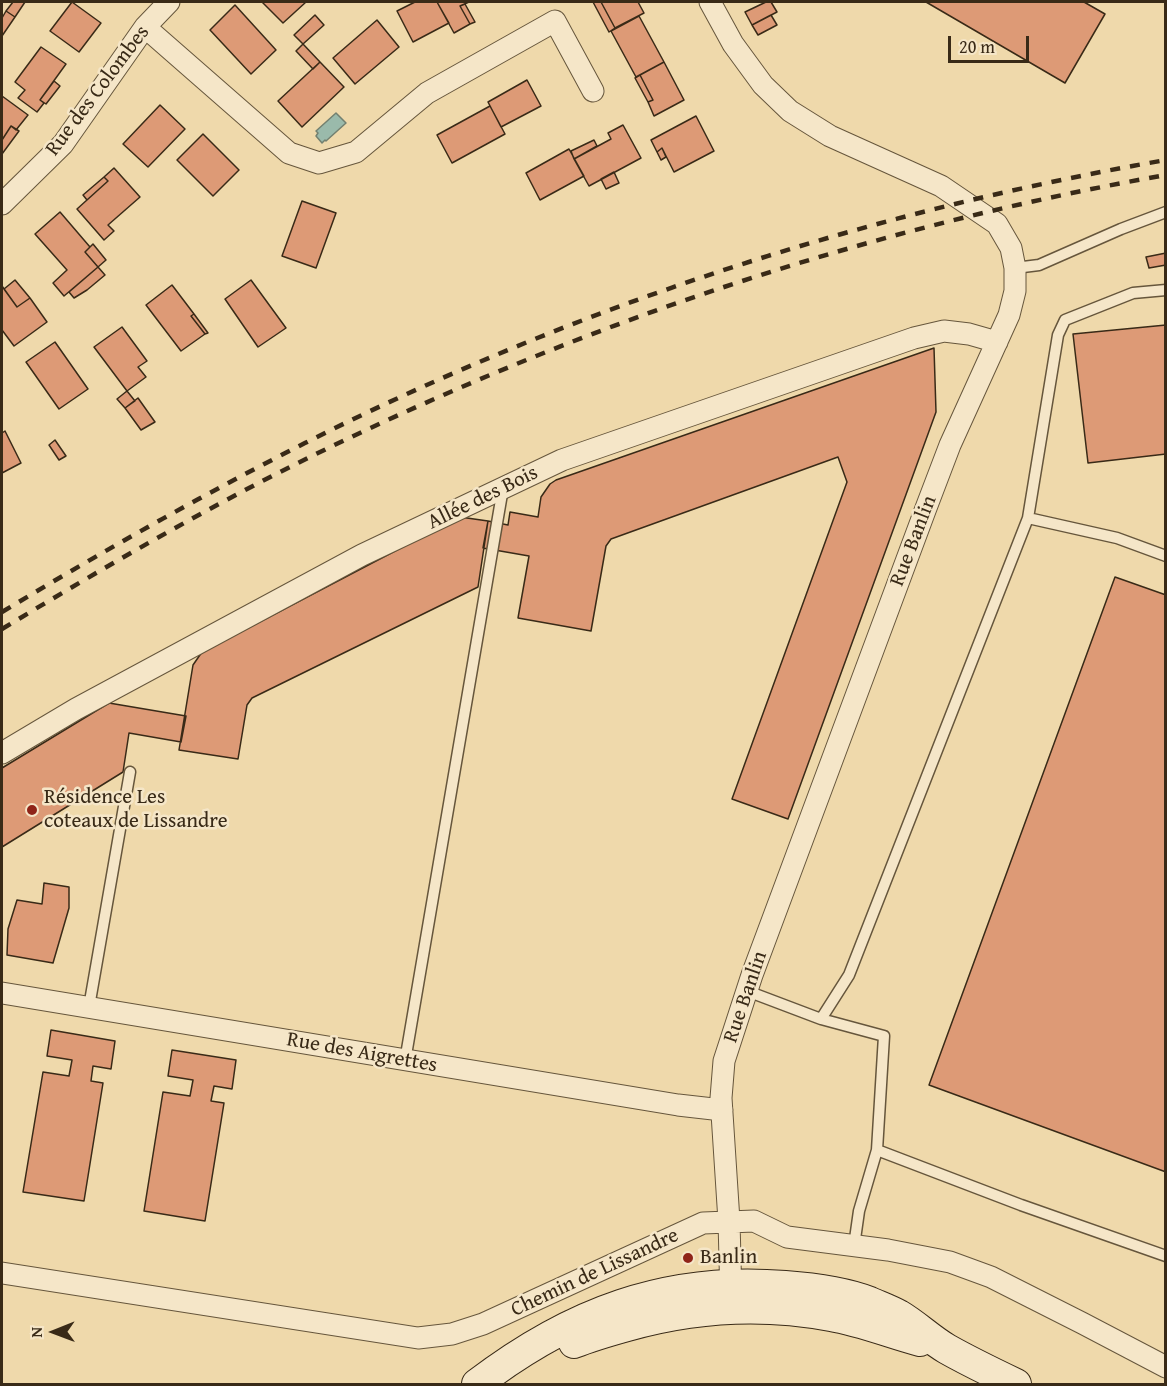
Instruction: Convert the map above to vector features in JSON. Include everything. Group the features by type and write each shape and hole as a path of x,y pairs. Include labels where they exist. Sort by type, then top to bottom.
{"main road":[{"path":"477,1384 550,1334 578,1321 651,1296 696,1286 731,1296"},
{"path":"508,1384 551,1355 582,1340 656,1318 700,1310 731,1296 800,1287 837,1293 868,1302 899,1315 946,1348 1016,1384"}],"street":[{"name":"Rue des Colombes","path":"2,204 63,144 145,27 169,2"},
{"name":"Rue Banlin","path":"710,2 733,44 751,69 763,85 790,111 830,136 941,186 997,224 1011,248 1015,268 1015,291 1009,315 942,466 747,992 724,1061 722,1110 731,1296"},
{"path":"145,27 290,153 319,163 356,152 427,93 555,21 593,92"},
{"name":"Allée des Bois","path":"2,753 76,709 352,561 562,460 914,338 944,331 969,334 996,342"},
{"name":"Rue des Aigrettes","path":"2,993 405,1061 722,1110"},
{"name":"Chemin de Lissandre","path":"2,1274 418,1338 452,1334 483,1324 703,1223 754,1221 787,1237 950,1262 991,1277 1166,1367"}],"lane":[{"path":"1015,268 1039,265 1166,212"},
{"path":"820,1019 849,975 1028,518 1058,335 1065,320 1133,293 1166,290"},
{"path":"405,1061 503,488"},
{"path":"1028,518 1117,538 1166,556"},
{"path":"89,1007 130,772"},
{"path":"747,992 820,1019 884,1036 877,1150 859,1211 854,1246"},
{"path":"877,1150 1020,1205 1166,1256"}],"shaded area":[{"path":"336,113 346,123 322,143 316,136 318,133 316,131"}],"building":[{"path":"13,2 25,2 15,17 6,11"},
{"path":"72,2 101,23 79,52 50,31"},
{"path":"262,2 306,2 283,23"},
{"path":"415,2 437,2 449,23 413,42 397,11"},
{"path":"437,2 469,2 460,6 470,24 454,33"},
{"path":"593,2 601,2 615,28 609,32"},
{"path":"601,2 638,2 644,13 615,28"},
{"path":"771,2 777,12 752,25 745,12"},
{"path":"926,2 1084,2 1105,14 1065,83"},
{"path":"465,4 475,22 470,24 460,6"},
{"path":"235,5 276,50 251,74 210,30"},
{"path":"6,11 15,17 2,36 2,18"},
{"path":"315,15 324,25 303,44 294,35"},
{"path":"771,15 777,25 758,35 752,25"},
{"path":"639,16 664,62 636,77 611,31"},
{"path":"377,20 399,47 355,84 333,58"},
{"path":"303,44 320,62 313,69 296,51"},
{"path":"41,47 66,64 40,100 44,103 37,112 18,98 25,90 15,82"},
{"path":"320,62 344,87 302,127 278,101"},
{"path":"664,62 684,100 654,116 648,102 653,100 640,75"},
{"path":"640,75 653,100 648,102 635,78"},
{"path":"527,80 541,106 501,127 488,102"},
{"path":"54,81 60,86 46,104 40,100"},
{"path":"2,96 28,115 16,130 11,126 2,140"},
{"path":"160,105 185,129 148,167 123,144"},
{"path":"490,106 505,134 452,163 437,135"},
{"path":"696,116 714,151 674,172 662,148 657,152 651,140"},
{"path":"623,125 641,158 589,186 574,159 611,139 608,133"},
{"path":"11,126 19,131 2,154 2,140"},
{"path":"203,134 239,170 213,196 177,160"},
{"path":"594,140 597,146 574,159 571,151"},
{"path":"662,148 666,157 661,160 657,152"},
{"path":"569,149 584,176 540,200 526,173"},
{"path":"114,168 140,197 108,225 114,231 104,240 77,209 108,181 104,177"},
{"path":"614,172 619,183 606,189 601,179"},
{"path":"104,177 108,181 87,200 83,195"},
{"path":"302,201 336,213 316,268 282,256"},
{"path":"60,212 90,247 85,252 98,267 64,296 53,283 67,270 35,234"},
{"path":"93,244 106,260 98,267 85,252"},
{"path":"1166,253 1166,265 1149,268 1146,257"},
{"path":"98,267 105,275 74,298 69,292"},
{"path":"15,280 30,298 17,307 4,289"},
{"path":"251,280 286,328 258,347 225,299"},
{"path":"172,285 194,314 191,316 205,334 181,351 146,305"},
{"path":"2,286 17,307 30,298 47,322 14,346 2,330"},
{"path":"194,314 208,333 205,334 191,316"},
{"path":"1166,325 1166,454 1088,463 1073,334"},
{"path":"122,327 147,361 138,367 146,377 127,391 94,347"},
{"path":"55,342 88,389 59,409 26,362"},
{"path":"934,348 936,412 788,819 732,799 847,482 838,457 611,539 606,546 591,631 518,618 529,556 483,548 488,521 508,525 510,512 538,517 541,497 550,484 556,480"},
{"path":"127,391 135,401 125,408 117,399"},
{"path":"138,398 155,422 141,430 125,408"},
{"path":"5,431 21,463 2,473 2,433"},
{"path":"55,440 66,456 59,460 49,445"},
{"path":"460,517 488,521 478,587 252,698 247,705 238,759 179,750 193,665 202,652"},
{"path":"1115,577 1166,595 1166,1172 929,1085"},
{"name":"Résidence Les coteaux de Lissandre","path":"109,703 186,716 181,742 129,733 123,772 2,847 2,768"},
{"path":"44,883 69,887 69,908 53,963 7,955 8,929 17,900 42,904"},
{"path":"51,1030 115,1041 111,1069 93,1066 91,1081 103,1083 84,1201 23,1192 43,1072 69,1076 72,1060 47,1056"},
{"path":"172,1050 236,1060 232,1089 214,1086 211,1101 224,1103 205,1221 144,1211 163,1092 190,1096 193,1080 168,1076"}],"railway":[{"path":"2,612 166,517 333,429 432,382 636,300 845,233 951,205 1166,160"},
{"path":"2,629 171,530 301,461 443,395 543,353 746,280 850,248 954,220 1166,175"}],"place":[{"name":"Résidence Les coteaux de Lissandre","path":"32,810"},
{"name":"Banlin","path":"688,1258"}]}
